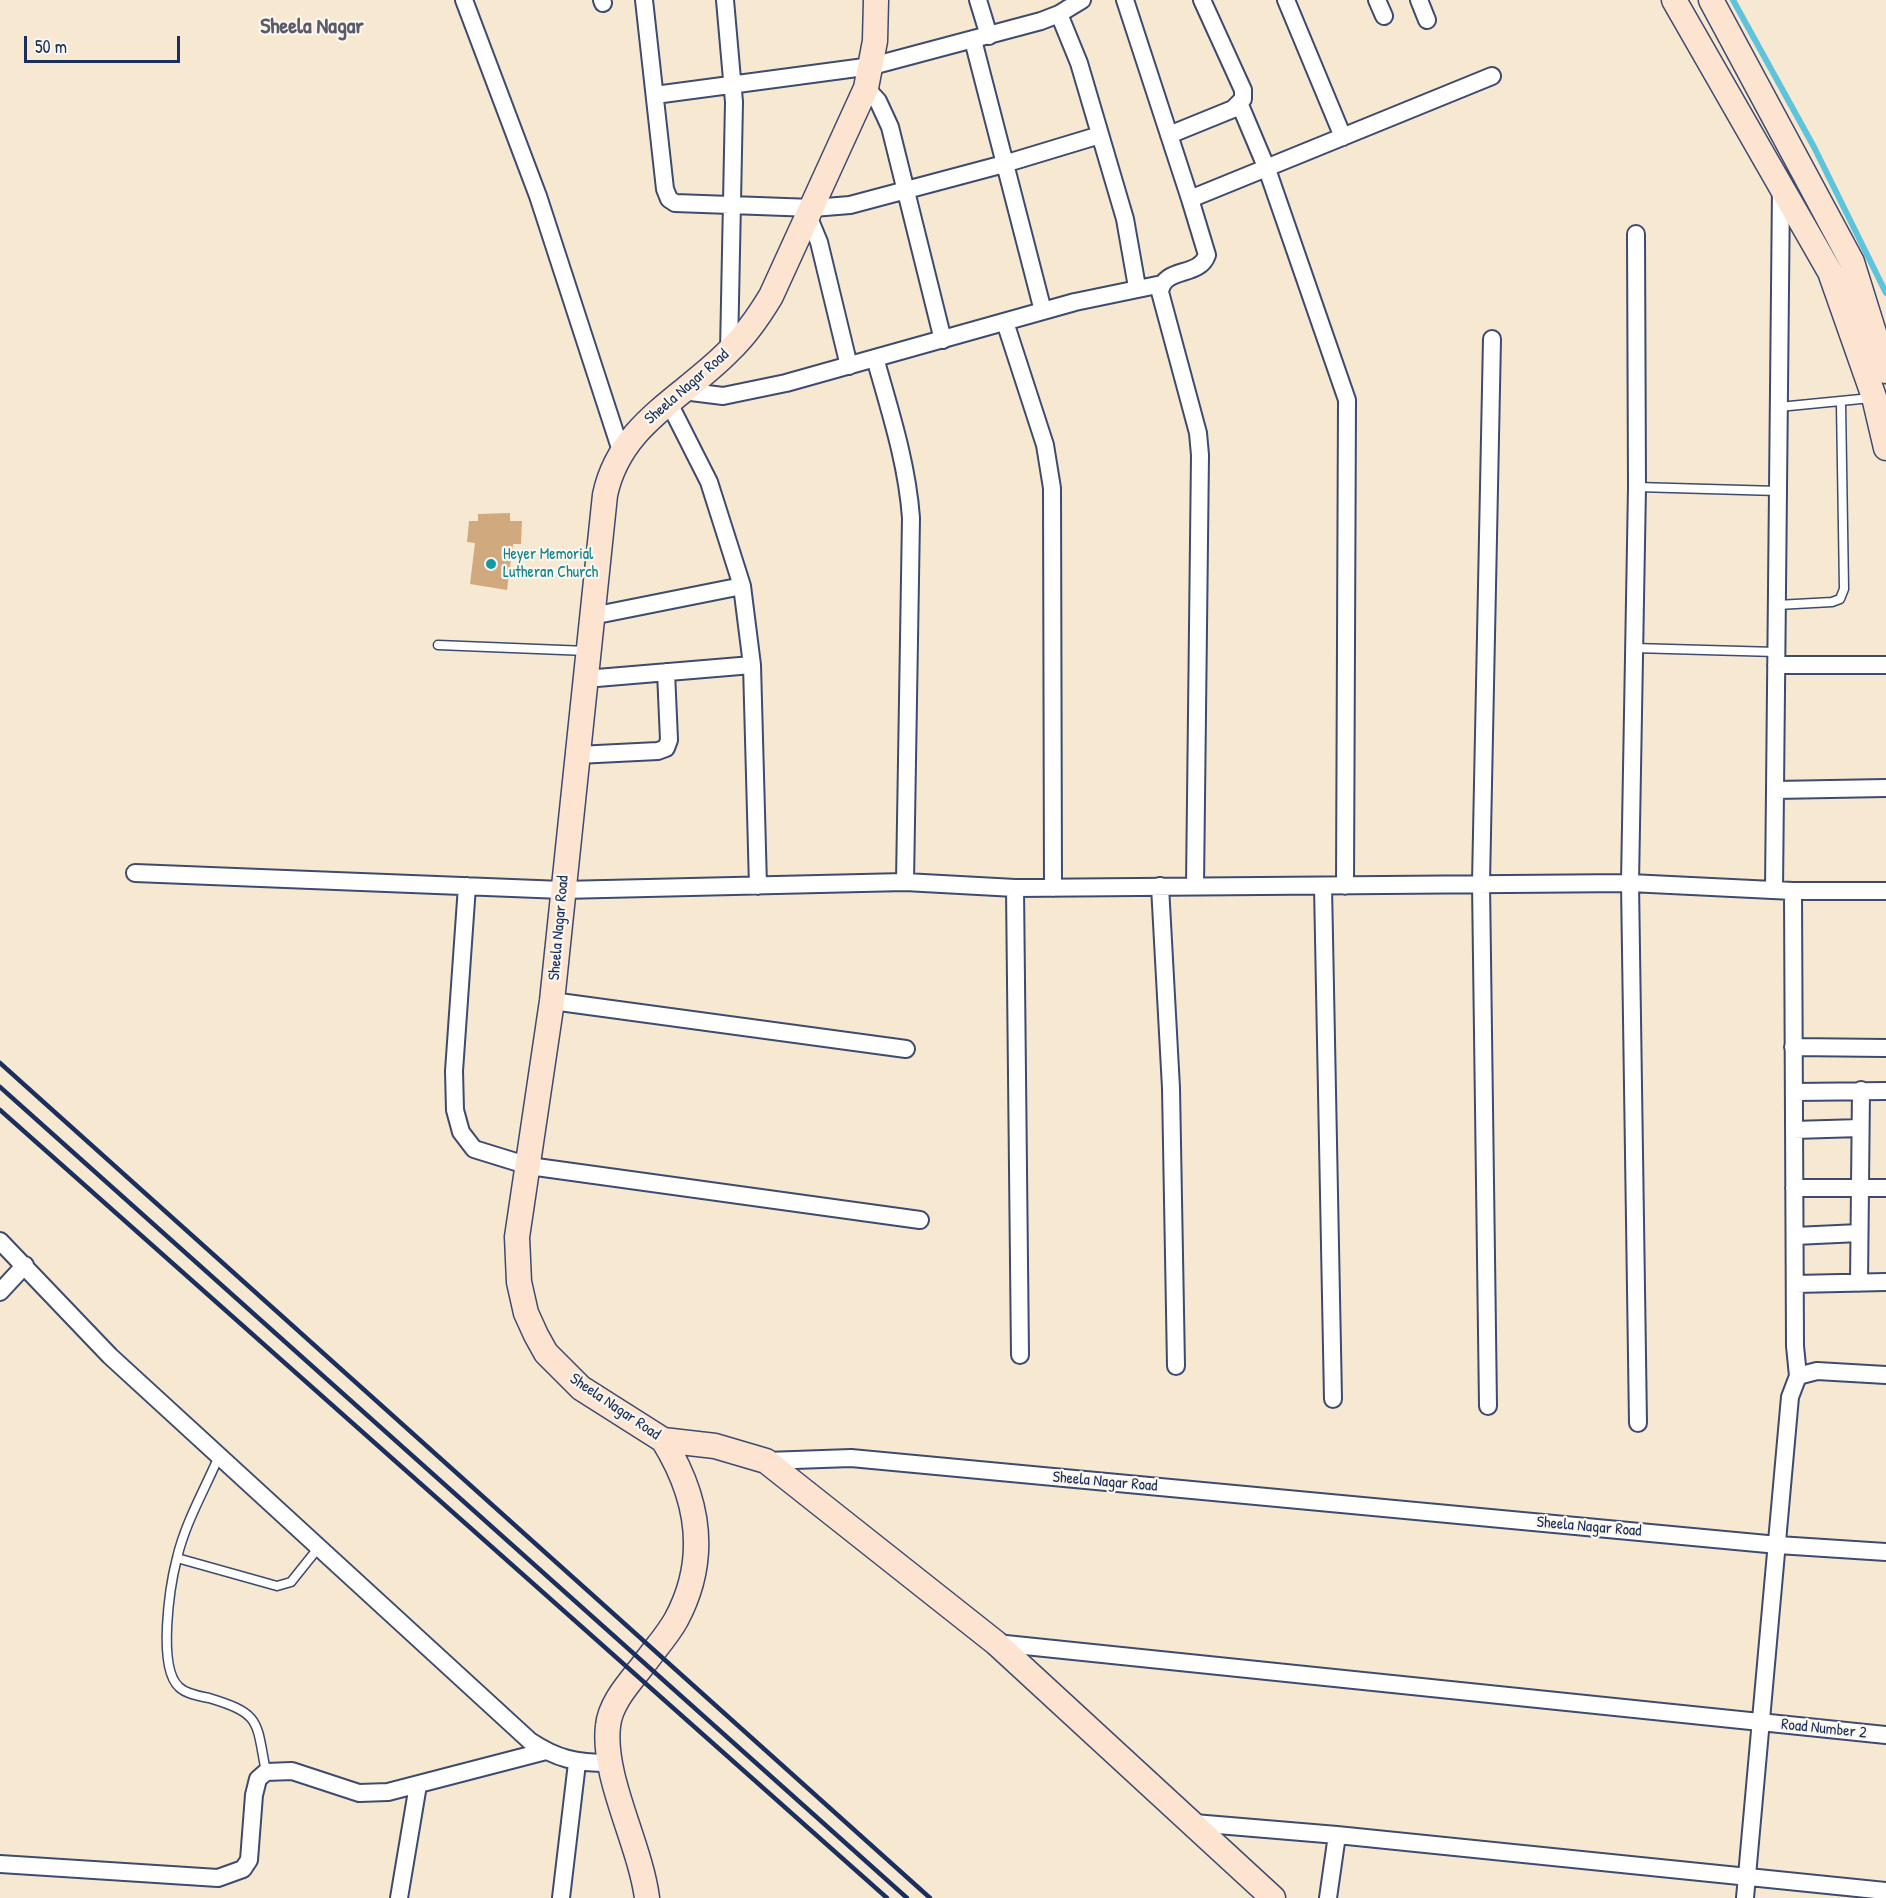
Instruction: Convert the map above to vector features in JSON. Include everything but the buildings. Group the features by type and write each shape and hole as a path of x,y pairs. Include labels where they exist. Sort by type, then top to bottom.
{"main road":[{"name":"Sheela Nagar Road","path":"766,1461 715,1446 663,1440 581,1388 546,1353 526,1313 517,1257 517,1236 552,1001 605,495 610,471 621,451 645,422 729,351 752,326 771,296 811,213 869,77 876,0"},
{"path":"1674,0 1830,272 1874,397 1886,448"},
{"path":"1711,0 1852,262 1886,371"},
{"path":"647,1898 634,1841 609,1763 608,1724 619,1698 675,1621 693,1581 698,1550 688,1489 663,1440"},
{"path":"766,1461 996,1643 1273,1898"}],"street":[{"path":"464,0 538,196 621,451"},
{"path":"644,0 664,189 669,199 675,203 732,203 811,213 1005,164 1100,135"},
{"path":"725,0 733,86 729,351"},
{"path":"978,0 981,38 1005,164 1042,311"},
{"path":"655,96 733,86 869,77 1059,14 1082,0"},
{"path":"1125,0 1207,255 1198,267 1169,276 1162,284 1160,292 1198,433 1200,454 1195,886"},
{"path":"1202,0 1243,90 1240,105 1267,169 1347,400 1345,886"},
{"path":"1286,0 1343,137"},
{"path":"1377,0 1384,16"},
{"path":"1419,0 1427,20"},
{"path":"1059,14 1079,63 1130,237 1137,287"},
{"path":"1190,199 1492,76"},
{"path":"869,77 890,127 943,340"},
{"path":"1169,135 1240,105"},
{"path":"1774,890 1781,185"},
{"path":"811,213 849,366"},
{"path":"1636,234 1637,487 1630,883 1638,1423"},
{"path":"758,886 752,664 742,585 709,482 676,397 723,396 849,366 1042,311 1137,287 1162,284"},
{"path":"1005,322 1045,445 1052,488 1053,888"},
{"path":"1488,1406 1481,884 1492,339"},
{"path":"875,358 899,444 909,491 905,882"},
{"path":"592,616 742,585"},
{"path":"1776,659 1886,665"},
{"path":"585,679 752,664"},
{"path":"577,754 658,751 666,748 669,740 666,672"},
{"path":"1775,790 1886,788"},
{"path":"135,873 562,890 905,882 1016,888 1630,883 1792,891 1886,891"},
{"path":"467,886 454,1071 455,1110 461,1132 474,1149 529,1166 920,1220"},
{"path":"1161,886 1171,1088 1176,1366"},
{"path":"1323,886 1333,1399"},
{"path":"1016,888 1020,1355"},
{"path":"1745,1898 1790,1397 1798,1376 1795,1284 1792,891"},
{"path":"552,1001 906,1049"},
{"path":"1793,1047 1886,1048"},
{"path":"1859,1283 1861,1090"},
{"path":"1794,1092 1886,1091"},
{"path":"1794,1130 1860,1128"},
{"path":"1794,1188 1886,1188"},
{"path":"1795,1236 1859,1233"},
{"path":"0,1241 25,1265 89,1336 530,1741 546,1751 577,1763 609,1763"},
{"path":"0,1292 25,1265"},
{"path":"1795,1284 1886,1282"},
{"path":"1798,1376 1817,1371 1886,1375"},
{"name":"Sheela Nagar Road","path":"766,1461 851,1458 1778,1545 1886,1552"},
{"name":"Road Number 2","path":"996,1643 1886,1735"},
{"path":"0,1864 218,1878 243,1869 249,1860 254,1795 258,1779 266,1772 292,1771 359,1793 388,1792 546,1751"},
{"path":"561,1898 577,1763"},
{"path":"399,1898 418,1785"},
{"path":"1194,1823 1337,1834 1886,1891"},
{"path":"1328,1898 1337,1834"}],"lane":[{"path":"1779,407 1841,403 1874,397"},
{"path":"1777,605 1832,603 1840,599 1844,589 1841,403"},
{"path":"1637,487 1778,491"},
{"path":"438,645 588,651"},
{"path":"1634,648 1776,659"},
{"path":"219,1456 177,1558 166,1640 170,1675 179,1688 237,1707 252,1716 257,1726 266,1772"},
{"path":"177,1558 277,1586 291,1582 319,1547"}],"waterway":[{"path":"1733,0 1814,147 1886,293"}],"railway":[{"path":"0,1063 930,1898"},
{"path":"0,1087 907,1898"},
{"path":"0,1110 887,1898"}],"place":[{"name":"Heyer Memorial Lutheran Church","path":"491,564"}],"district":[{"name":"Sheela Nagar","path":"312,27"}]}
